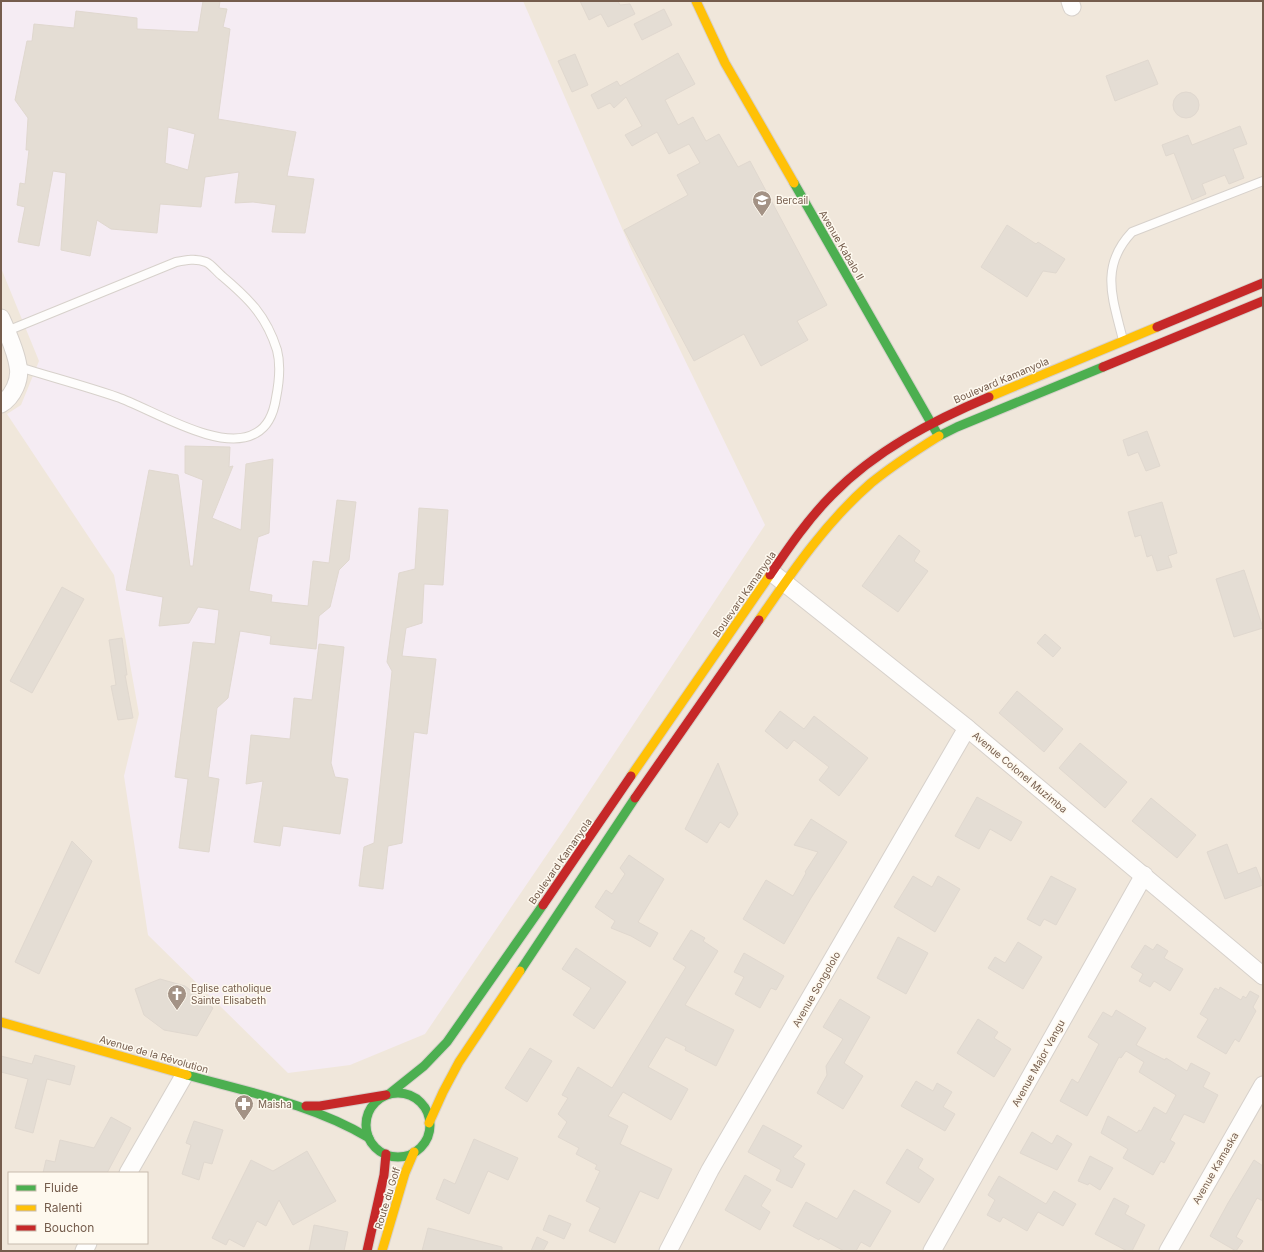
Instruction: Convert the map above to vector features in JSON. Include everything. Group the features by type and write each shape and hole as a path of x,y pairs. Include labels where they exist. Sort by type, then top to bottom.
{"main road":[{"name":"Avenue Kabalo II","path":"696,1 724,63 939,436"},
{"name":"Boulevard Kamanyola","path":"429,1123 459,1062 630,805 778,578 795,539 837,490 879,455 932,423 994,395 1263,283"},
{"name":"Boulevard Kamanyola","path":"388,1095 408,1080 441,1050 454,1033 575,858 778,578 871,483 909,454 939,436 974,419 1263,301"},
{"path":"575,858 588,867"},
{"name":"Avenue de la Révolution","path":"1,1022 301,1107"},
{"path":"301,1107 326,1105 388,1095 402,1093 413,1097 419,1101 426,1111 429,1129 426,1140 414,1152 407,1155 398,1157 386,1154 373,1145 369,1138 366,1125 369,1111 375,1104 388,1095"},
{"path":"301,1107 349,1126 369,1138"},
{"name":"Route du Golf","path":"382,1251 405,1173 414,1152"},
{"path":"367,1251 384,1175 386,1154"}],"street":[{"path":"1,404 5,402 13,391 17,381 19,366 4,324"},
{"name":"Avenue Colonel Muzimba","path":"778,578 967,728 1263,976"},
{"name":"Avenue Songololo","path":"668,1251 710,1170 967,728"},
{"name":"Avenue Major Vangu","path":"932,1251 1144,875"},
{"path":"129,1172 185,1074"},
{"name":"Avenue Kamaska","path":"1168,1251 1263,1085"}],"lane":[{"path":"1127,357 1112,297 1111,276 1114,258 1123,242 1132,232 1263,181"},
{"path":"4,324 176,262 191,259 206,262 234,286 258,311 270,330 277,351 279,369 275,408 267,425 257,433 245,438 229,440 208,435 118,397 19,366"}],"shaded area":[{"path":"1,1 1263,1 1263,1251 1,1251"},
{"path":"1,1 523,1 631,249 765,525 565,828 425,1034 350,1065 288,1073 148,935 124,776 139,714 114,575 7,414 21,405 39,361 1,268"}],"building":[{"path":"203,1 220,1 219,8 227,9 223,27 230,29 218,119 296,132 287,176 314,179 305,233 272,232 276,205 253,202 235,203 239,172 205,177 201,207 160,204 157,233 111,229 97,220 90,256 61,250 66,173 53,171 39,246 18,242 25,207 17,205 20,183 25,184 29,150 26,150 28,118 15,100 27,41 32,41 34,24 74,28 76,11 137,18 137,29 198,32","holes":["168,127 195,134 188,170 165,163"]},
{"path":"580,1 618,1 620,5 630,4 635,14 608,27 601,14 589,20"},
{"path":"664,9 672,25 642,40 634,24"},
{"path":"678,53 695,84 665,100 678,125 693,117 706,141 719,134 738,167 750,161 827,305 797,321 808,340 761,366 744,334 694,361 624,230 688,195 677,175 700,163 689,144 669,154 657,132 632,146 625,135 642,126 626,97 614,108 610,103 598,109 591,95 617,81 620,86"},
{"path":"575,54 588,85 572,92 558,61"},
{"path":"1148,60 1158,84 1115,101 1106,76"},
{"path":"1186,92 1195,96 1199,105 1195,114 1186,118 1177,114 1173,105 1177,96"},
{"path":"1240,126 1247,144 1233,149 1244,178 1229,184 1225,175 1202,184 1206,194 1192,200 1174,153 1166,156 1162,145 1188,135 1192,145"},
{"path":"1007,225 1036,244 1038,242 1065,259 1056,273 1043,271 1027,297 981,267"},
{"path":"1147,431 1160,466 1146,471 1138,452 1128,456 1123,440"},
{"path":"185,446 230,447 229,467 233,466 212,518 241,530 246,464 273,459 269,533 258,537 249,591 272,595 271,602 308,606 313,561 329,563 337,500 356,502 349,560 339,570 330,607 319,616 316,649 270,644 271,636 240,631 228,698 217,708 208,777 219,779 209,852 179,848 188,779 175,777 193,642 215,644 219,610 198,607 189,623 159,626 163,597 126,590 149,470 178,475 190,566 193,566 203,480 185,473"},
{"path":"1162,502 1177,553 1168,556 1172,567 1157,571 1152,555 1147,557 1141,535 1135,537 1128,512"},
{"path":"419,508 448,510 443,585 424,584 422,623 406,628 402,656 436,659 427,734 414,732 402,843 388,846 383,889 359,886 364,847 374,843 392,671 387,662 399,573 415,569"},
{"path":"899,535 920,551 914,561 928,571 898,612 862,586"},
{"path":"1244,570 1263,628 1234,637 1216,579"},
{"path":"62,587 84,599 32,693 10,681"},
{"path":"1045,634 1061,648 1053,657 1037,643"},
{"path":"122,638 127,675 125,675 133,718 118,720 111,686 116,685 109,640"},
{"path":"319,644 344,647 331,763 335,777 348,779 340,834 283,826 280,846 254,842 263,781 246,784 251,735 290,739 294,698 312,700"},
{"path":"1017,691 1063,729 1044,752 999,713"},
{"path":"780,711 804,729 814,716 868,758 839,796 819,780 829,767 794,740 787,749 765,731"},
{"path":"1080,743 1127,782 1105,808 1059,768"},
{"path":"718,763 738,814 729,828 720,822 707,843 685,829"},
{"path":"977,797 1022,822 1011,841 990,829 979,849 955,836"},
{"path":"1151,798 1196,835 1177,858 1132,821"},
{"path":"811,819 847,842 811,898 784,944 743,919 766,880 793,896 806,873 805,872 818,852 794,845"},
{"path":"72,841 92,861 39,974 15,962"},
{"path":"1227,844 1238,874 1256,867 1263,885 1225,899 1207,852"},
{"path":"629,855 664,879 638,922 658,933 650,947 631,936 611,928 615,921 595,907 606,890 612,894 625,874 620,868"},
{"path":"913,876 932,887 938,876 960,889 935,932 894,907"},
{"path":"1051,876 1076,889 1056,925 1044,919 1040,926 1027,919"},
{"path":"691,930 705,938 703,941 718,951 685,1005 734,1030 716,1066 685,1050 686,1047 666,1037 648,1067 688,1089 671,1120 623,1092 608,1116 628,1126 620,1144 672,1169 658,1199 640,1191 615,1243 589,1231 600,1208 586,1201 600,1171 595,1169 597,1165 576,1154 579,1148 558,1137 567,1122 558,1114 568,1098 562,1095 578,1067 612,1088 686,967 673,959"},
{"path":"898,937 928,953 906,994 877,978"},
{"path":"1018,942 1042,957 1023,989 988,968 995,957 1005,963"},
{"path":"1157,944 1168,951 1164,958 1183,969 1170,991 1154,981 1150,987 1139,981 1143,974 1131,967 1145,945 1153,950"},
{"path":"576,948 626,982 594,1029 573,1015 591,988 562,969"},
{"path":"744,953 784,976 776,990 771,988 760,1008 735,994 744,977 734,972"},
{"name":"Eglise catholique Sainte Elisabeth","path":"160,979 185,986 213,1008 197,1036 164,1030 144,1015 135,989"},
{"path":"1220,987 1241,1000 1243,996 1246,998 1250,991 1259,996 1253,1007 1256,1011 1239,1042 1235,1039 1226,1054 1197,1037 1208,1019 1200,1014 1215,988 1219,990"},
{"path":"840,999 870,1017 844,1063 863,1076 843,1109 817,1093 827,1075 826,1066 843,1039 823,1027"},
{"path":"1116,1010 1146,1028 1136,1045 1165,1060 1166,1058 1187,1071 1191,1063 1210,1073 1203,1087 1218,1095 1204,1123 1184,1114 1170,1140 1175,1143 1164,1163 1161,1161 1153,1175 1123,1158 1128,1149 1101,1133 1108,1116 1137,1133 1139,1130 1141,1131 1154,1107 1166,1114 1176,1095 1139,1072 1144,1062 1126,1051 1121,1058 1119,1057 1087,1116 1060,1101 1072,1079 1078,1083 1099,1044 1088,1037 1103,1012 1112,1017"},
{"path":"978,1019 998,1032 994,1038 1011,1049 994,1077 957,1053"},
{"path":"530,1048 552,1061 527,1102 505,1088"},
{"path":"35,1055 75,1066 70,1085 47,1079 33,1133 15,1128 28,1079 1,1072 1,1056 32,1064"},
{"path":"916,1081 933,1091 937,1083 952,1092 943,1107 955,1114 945,1131 901,1106"},
{"path":"111,1117 131,1128 108,1172 43,1172 46,1160 55,1162 60,1140 94,1148"},
{"path":"194,1121 223,1130 212,1164 204,1162 199,1180 182,1174 191,1145 186,1143"},
{"path":"763,1125 802,1146 793,1157 805,1164 792,1188 776,1180 781,1170 748,1152"},
{"path":"1032,1132 1052,1144 1057,1135 1072,1144 1057,1170 1020,1153"},
{"path":"474,1139 518,1158 508,1180 488,1171 469,1214 436,1199 444,1179 455,1184"},
{"path":"907,1149 923,1159 918,1168 934,1179 919,1203 886,1183"},
{"path":"307,1151 336,1201 293,1225 279,1200 266,1226 257,1221 244,1247 229,1239 226,1245 212,1238 251,1160 273,1171"},
{"path":"1090,1156 1113,1168 1100,1190 1089,1183 1088,1185 1078,1181"},
{"path":"1254,1160 1263,1166 1263,1201 1257,1198 1236,1237 1243,1241 1236,1251 1210,1236"},
{"path":"745,1175 771,1190 761,1206 770,1212 760,1230 725,1210"},
{"path":"999,1176 1046,1204 1054,1191 1076,1204 1063,1226 1038,1212 1027,1231 1003,1217 1000,1222 987,1215 995,1200 988,1195"},
{"path":"854,1190 891,1211 870,1247 861,1242 856,1251 844,1251 793,1226 806,1202 837,1219"},
{"path":"1114,1198 1129,1206 1125,1214 1145,1225 1132,1251 1127,1251 1095,1234"},
{"path":"549,1215 571,1224 564,1239 543,1230"},
{"path":"314,1225 348,1232 344,1251 309,1251"},
{"path":"428,1228 502,1247 502,1251 422,1251"},
{"path":"537,1237 548,1242 543,1251 531,1251"}],"traffic: fast":[{"path":"794,183 938,435"},
{"path":"939,436 957,427 1103,367"},
{"path":"520,971 635,798"},
{"path":"389,1094 424,1066 447,1042 543,905"},
{"path":"187,1075 280,1100 326,1117 369,1138"},
{"path":"398,1093 416,1099 424,1107 430,1125 424,1143 416,1151 398,1157 380,1151 372,1143 366,1125 372,1107 380,1099 398,1093"}],"traffic: slow":[{"path":"696,1 725,63 794,183"},
{"path":"989,397 1157,327"},
{"path":"759,620 810,548 839,514 871,483 912,453 939,436"},
{"path":"631,776 770,575"},
{"path":"429,1123 459,1062 520,971"},
{"path":"1,1022 187,1075"},
{"path":"382,1251 405,1173 414,1152"}],"traffic: jam":[{"path":"1157,327 1263,283"},
{"path":"1103,367 1263,301"},
{"path":"770,575 807,523 832,495 867,464 905,438 946,416 989,397"},
{"path":"635,798 759,620"},
{"path":"543,905 631,776"},
{"path":"306,1106 320,1106 386,1095"},
{"path":"367,1251 384,1175 386,1154"}],"place":[{"name":"Bercail","path":"762,217"},
{"name":"Eglise catholique Sainte Elisabeth","path":"177,1011"},
{"name":"Maisha","path":"244,1121"}]}
